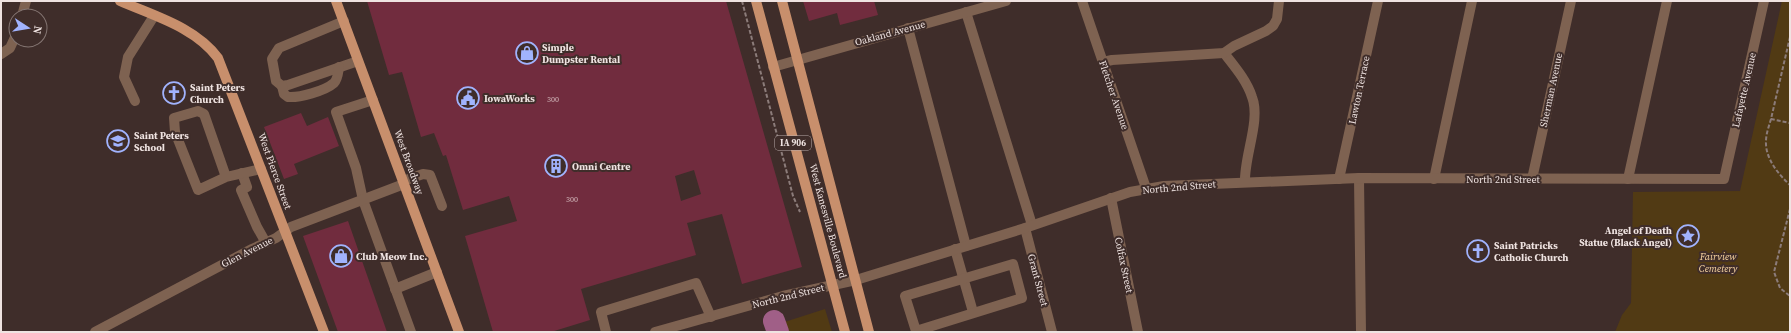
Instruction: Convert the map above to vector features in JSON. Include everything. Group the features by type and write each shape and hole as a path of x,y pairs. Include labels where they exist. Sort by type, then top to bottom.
{"main road":[{"name":"West Pierce Street","path":"120,1 187,31 209,46 218,58 284,232 324,332"},
{"name":"West Broadway","path":"336,1 459,332"},
{"name":"West Kanesville Boulevard","path":"756,1 845,332"},
{"name":"West Kanesville Boulevard","path":"782,1 869,332"}],"street":[{"name":"Oakland Avenue","path":"773,67 971,8 1006,1"},
{"name":"Fletcher Avenue","path":"1082,1 1146,188"},
{"path":"1103,62 1112,60 1224,53 1239,43 1266,31 1273,26 1277,19 1280,1"},
{"name":"Lawton Terrace","path":"1339,179 1378,1"},
{"path":"1434,178 1472,1"},
{"name":"Sherman Avenue","path":"1532,179 1571,1"},
{"path":"1628,179 1667,1"},
{"name":"Lafayette Avenue","path":"1724,179 1764,1"},
{"name":"Grant Street","path":"971,8 1028,226 1052,332"},
{"path":"136,101 124,76 128,57 154,16"},
{"path":"339,68 334,83 302,96 288,97 284,94 282,86 276,81 272,68 272,59 279,48 344,21"},
{"path":"908,28 966,246"},
{"path":"1,54 4,54 10,48"},
{"path":"1224,53 1246,84 1253,97 1255,108 1255,118 1245,170 1245,182"},
{"path":"282,86 358,61"},
{"path":"373,100 336,112 356,168 363,200 411,332"},
{"path":"226,177 204,114 198,111 174,118 175,132 198,190 226,177 261,169"},
{"path":"242,173 248,187 241,190 257,227 266,243"},
{"name":"Glen Avenue","path":"95,332 266,243 291,227 363,200 423,174 430,174 442,206"},
{"path":"1359,178 1360,332"},
{"name":"North 2nd Street","path":"655,332 678,329 711,317 856,280 1146,188 1245,182 1359,178 1724,179"},
{"name":"Colfax Street","path":"1111,198 1138,332"},
{"path":"955,249 973,312"},
{"path":"1013,264 1022,298 973,312 916,331 905,296 1013,264"},
{"path":"395,289 437,272"},
{"path":"606,332 601,312 696,283 711,317"}],"path":[{"path":"1790,37 1766,142 1769,159 1790,185"},
{"path":"1771,119 1790,123"},
{"path":"1790,210 1774,272 1780,288 1790,296"}],"green space":[{"name":"Fairview Cemetery","path":"1782,1 1790,1 1790,332 1615,332 1622,315 1631,303 1633,192 1740,191"},
{"path":"825,309 832,332 770,332 769,327"}],"building":[{"name":"Omni Centre","path":"367,1 726,1 802,267 742,284 722,214 687,223 696,255 581,289 590,320 551,332 493,332 465,236 517,221 509,196 463,210 446,155 443,156 434,133 421,137 402,72 389,75","holes":["694,170 701,194 681,201 675,176"]},
{"path":"803,1 874,1 878,15 840,25 837,13 809,21"},
{"path":"301,113 307,126 328,117 339,146 294,164 298,174 284,179 264,127"},
{"path":"348,221 387,332 338,332 303,236"}],"waterway":[{"path":"774,321 778,332"}],"place":[{"name":"Simple Dumpster Rental","path":"527,53"},
{"name":"Saint Peters Church","path":"174,93"},
{"name":"IowaWorks","path":"468,98"},
{"name":"Saint Peters School","path":"118,141"},
{"name":"Omni Centre","path":"556,166"},
{"name":"Angel of Death Statue (Black Angel)","path":"1688,236"},
{"name":"Saint Patricks Catholic Church","path":"1478,251"},
{"name":"Club Meow Inc.","path":"341,256"}]}
